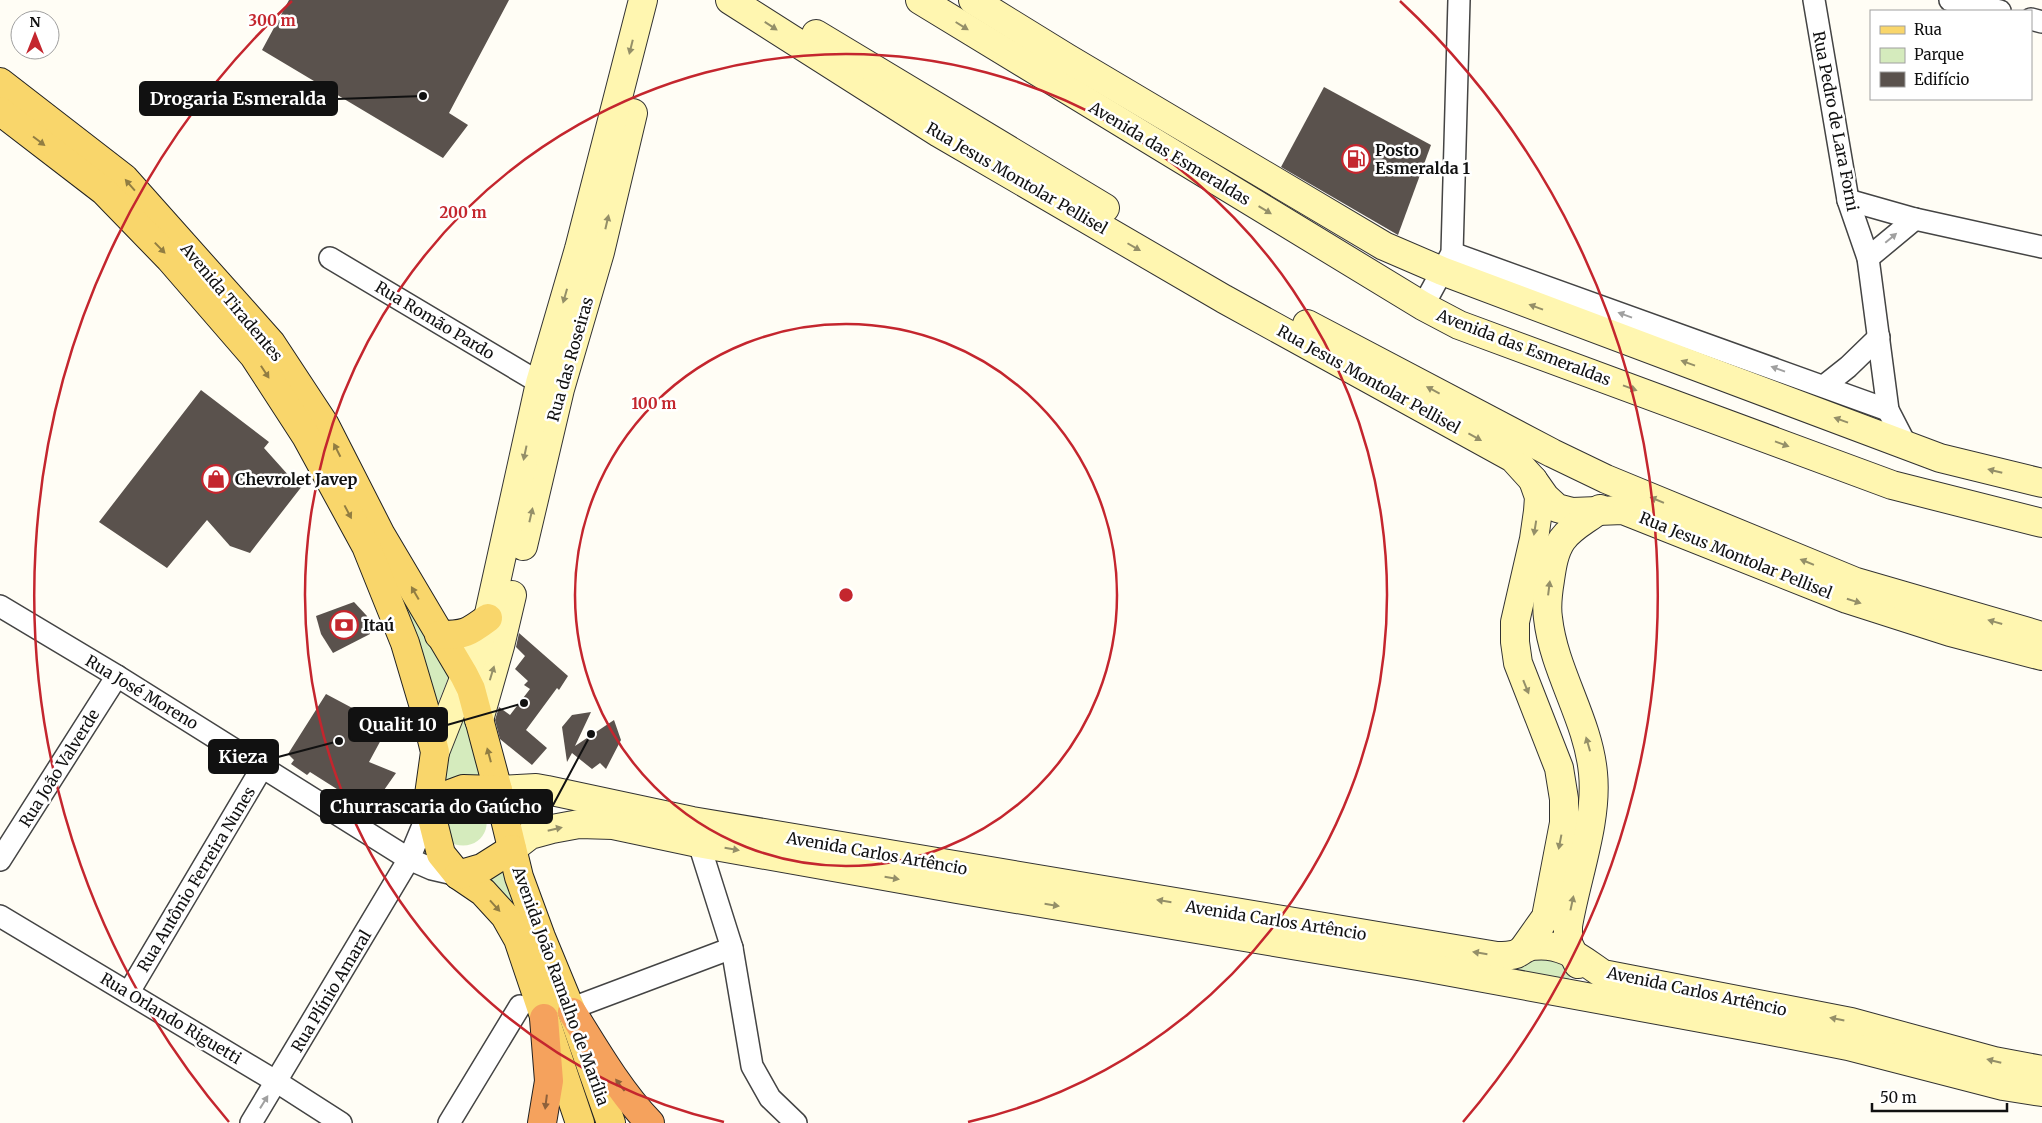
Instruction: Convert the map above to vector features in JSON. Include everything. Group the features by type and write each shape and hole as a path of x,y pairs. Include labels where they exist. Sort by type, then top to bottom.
{"highway":[{"path":"577,1008 613,1075 638,1110 650,1123"},
{"path":"542,1123 549,1081 544,1018"}],"main road":[{"name":"Rua das Roseiras","path":"435,752 488,618 550,386 590,250 630,90 643,0"},
{"name":"Rua das Roseiras","path":"630,90 663,0"},
{"name":"Rua Jesus Montolar Pellisel","path":"730,0 910,104 1237,286 1552,453 1606,479 1856,582 2042,636"},
{"name":"Rua Jesus Montolar Pellisel","path":"762,0 910,104 1224,299 1513,458 1533,480 1545,497 1557,508 1572,512 1623,510 1847,598 1950,632 2042,656"},
{"name":"Avenida das Esmeraldas","path":"920,0 1423,306 1459,325 1892,485 2042,522"},
{"name":"Avenida das Esmeraldas","path":"973,0 1384,246 1447,262 1940,458 2042,483"},
{"path":"1054,83 1067,58"},
{"name":"Avenida Tiradentes","path":"0,82 124,178 271,343 324,425 382,535 464,675 471,689 498,790"},
{"name":"Avenida Tiradentes","path":"0,111 104,191 170,259 254,356 306,436 366,546 405,643 435,752"},
{"name":"Rua das Roseiras","path":"479,720 500,646 550,386"},
{"path":"1552,453 1542,457 1535,468 1533,480 1538,497 1538,511 1515,622 1518,663 1559,768 1564,799 1564,823 1546,917 1515,962 1517,973 1522,980 1544,990 1569,986 1576,979 1578,965 1568,943 1568,926 1592,808 1594,775 1590,749 1556,654 1547,615 1548,594 1556,550 1572,528 1603,505 1606,496 1606,479"},
{"path":"439,635 464,634 488,618"},
{"path":"428,807 463,789 498,790 512,849 482,868 458,875 441,854 428,807 435,752"},
{"name":"Avenida Carlos Artêncio","path":"498,790 546,790 695,832"},
{"name":"Avenida Carlos Artêncio","path":"512,849 530,836 579,824 695,832 960,878 1544,990 1768,1018 1851,1022 1994,1061 2042,1070"},
{"name":"Avenida João Ramalho de Marília","path":"512,849 519,876 541,937 577,1008 611,1123"},
{"name":"Avenida João Ramalho de Marília","path":"458,875 483,892 505,916 518,938 580,1123"},
{"name":"Avenida Carlos Artêncio","path":"960,878 1497,956 1521,951 1533,946 1560,947 1571,951 1603,974 1768,1018 1848,1046 2003,1086 2042,1092"}],"street":[{"path":"1423,306 1447,262 1459,0"},
{"name":"Rua Pedro de Lara Forni","path":"1814,0 1848,200 1868,258 1888,410 1906,445"},
{"path":"1950,0 1997,10"},
{"path":"1848,200 1915,219 2042,247"},
{"path":"1868,258 1915,219"},
{"name":"Rua Romão Pardo","path":"330,258 550,386"},
{"path":"1447,262 1824,386 1888,410"},
{"path":"1824,386 1848,367 1879,337"},
{"name":"Rua José Moreno","path":"0,606 264,766 409,858 432,869 458,875"},
{"name":"Rua João Valverde","path":"0,860 117,676"},
{"name":"Rua Antônio Ferreira Nunes","path":"129,992 264,766"},
{"name":"Rua Plínio Amaral","path":"251,1123 409,858 428,807"},
{"path":"695,832 732,948 752,1066 770,1098 796,1123"},
{"name":"Rua Orlando Riguetti","path":"0,916 129,992 341,1123"},
{"path":"577,1008 732,948"},
{"path":"449,1123 520,1006"}],"green space":[{"path":"0,91 73,148 162,232 267,352 306,412 449,676 436,708 413,636 362,524 302,413 263,354 110,187 26,116 0,98"},
{"path":"460,705 484,779 436,788"},
{"path":"475,800 483,809 486,819 486,828 483,836 477,842 468,845 458,845 447,841 440,812 444,806"},
{"path":"504,868 520,922 487,878"},
{"path":"1557,952 1573,973 1568,980 1522,973 1519,968 1520,959"}],"building":[{"path":"289,0 509,0 449,113 468,125 443,158 262,50"},
{"name":"Posto Esmeralda 1","path":"1324,87 1431,145 1398,235 1281,167"},
{"name":"Chevrolet Javep","path":"201,390 269,442 264,448 290,477 306,481 250,553 230,546 207,520 167,568 99,522"},
{"name":"Itaú","path":"354,602 367,616 370,634 333,653 321,634 316,616"},
{"path":"519,633 568,676 526,730 547,748 532,765 500,739 495,720 499,707 510,715 530,689 524,685 528,681 515,669 525,656 516,647"},
{"path":"326,694 388,727 369,762 396,773 370,810 310,772 307,775 291,764 294,760 288,754"},
{"path":"591,712 575,746 614,720 621,740 606,769 600,763 592,769 572,753 567,762 562,727 572,715"}],"place":[{"name":"Drogaria Esmeralda","path":"423,96"},
{"name":"Posto Esmeralda 1","path":"1356,159"},
{"name":"Chevrolet Javep","path":"216,479"},
{"name":"Itaú","path":"344,625"},
{"name":"Qualit 10","path":"524,703"},
{"name":"Churrascaria do Gaúcho","path":"591,734"},
{"name":"Kieza","path":"339,741"}]}
